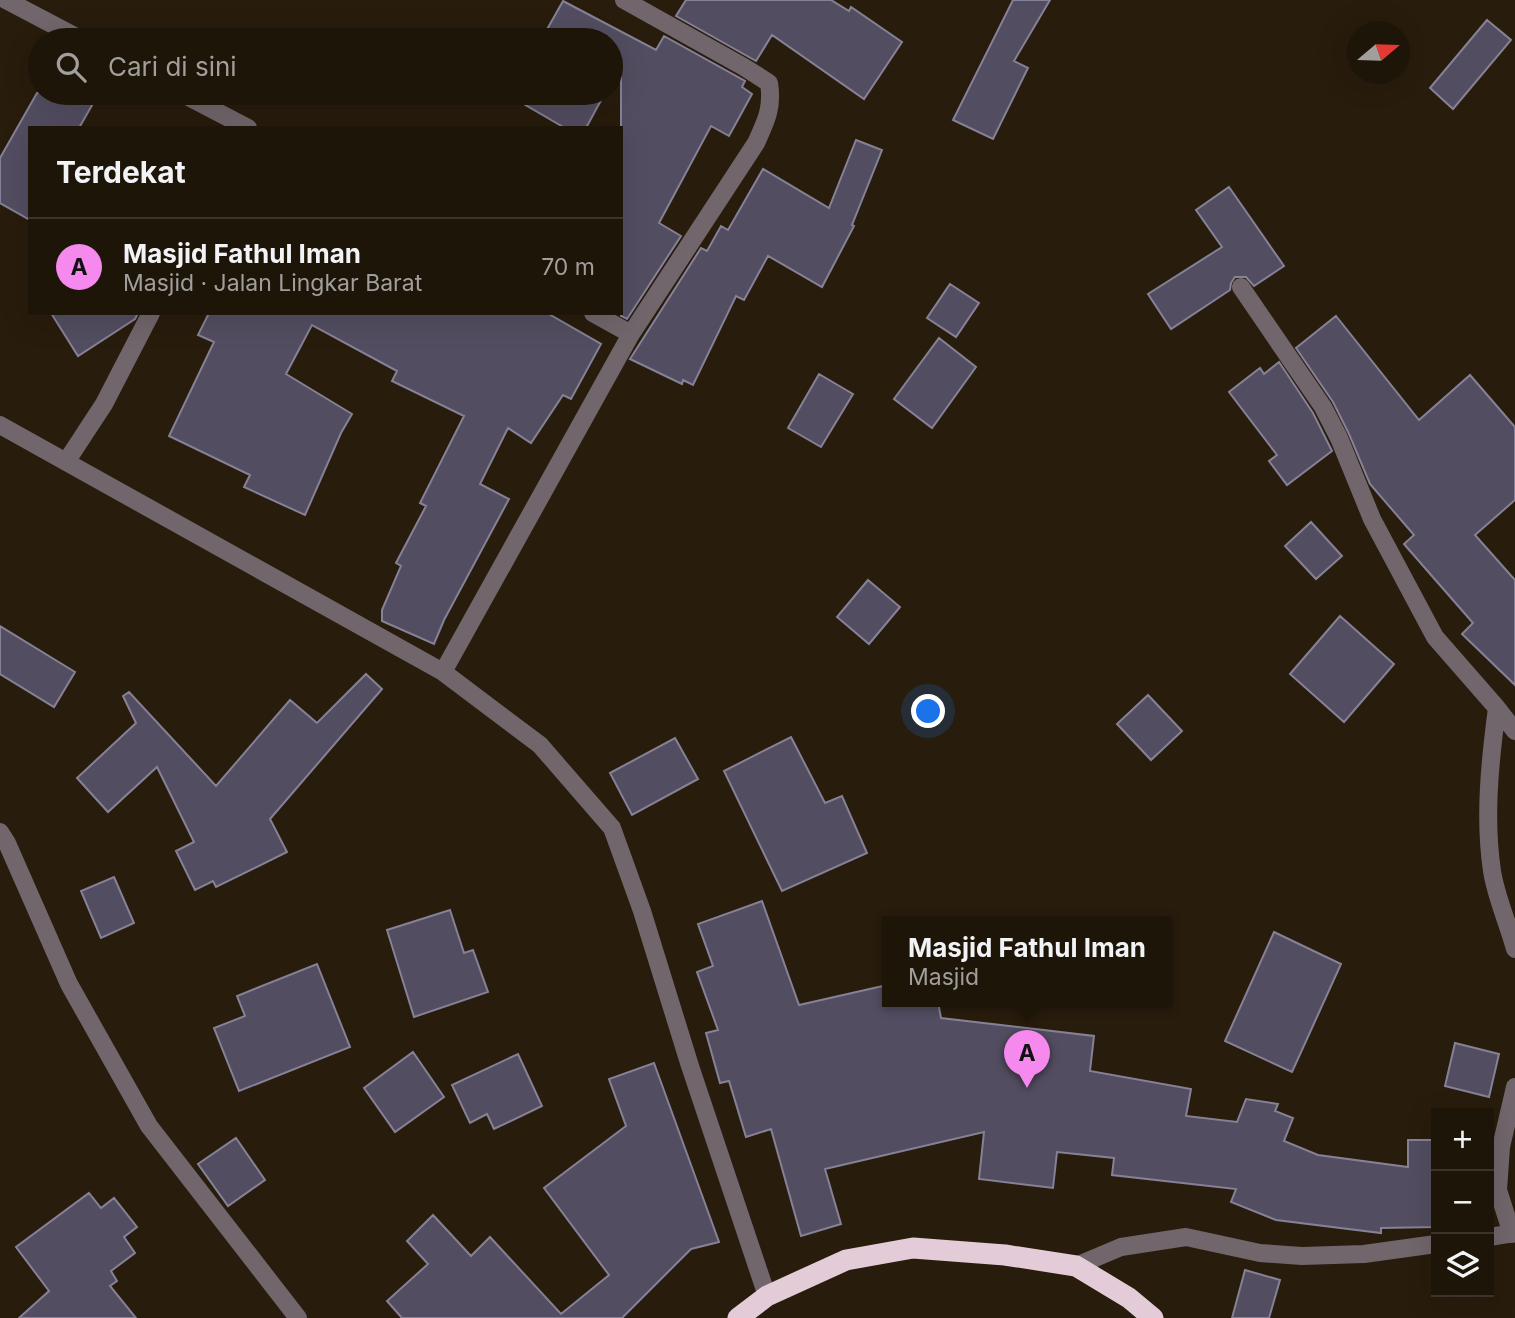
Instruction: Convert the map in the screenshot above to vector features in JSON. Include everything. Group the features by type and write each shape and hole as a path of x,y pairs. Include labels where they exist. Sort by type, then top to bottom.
{"highway":[{"path":"738,1318 767,1296 846,1260 913,1248 1005,1255 1076,1266 1129,1298 1153,1318"}],"street":[{"path":"6,0 59,28"},
{"path":"443,672 631,334 755,143 767,119 772,100 769,83 624,0"},
{"path":"204,105 244,126"},
{"path":"1241,287 1323,407 1339,438 1372,519 1435,637 1515,731"},
{"path":"66,462 104,404 150,315"},
{"path":"597,315 631,334"},
{"path":"0,425 443,672 540,745 612,828 642,911 690,1066 767,1296"},
{"path":"1497,708 1491,757 1489,810 1492,871 1515,949"},
{"path":"0,832 69,984 149,1126 298,1318"},
{"path":"1494,1236 1513,1233 1498,1190 1501,1147 1515,1087"},
{"path":"1076,1266 1121,1247 1186,1237 1260,1253 1303,1256 1364,1254 1431,1245"}],"building":[{"path":"686,0 831,0 849,11 851,7 902,42 864,99 772,35 756,61 676,16"},
{"path":"1013,0 1050,0 1014,61 1028,68 993,139 953,120"},
{"path":"563,1 614,28 548,28"},
{"path":"1487,20 1511,40 1453,109 1430,88"},
{"path":"623,33 656,50 664,36 745,81 742,87 752,94 729,136 711,126 659,223 681,236 627,319 621,316"},
{"path":"30,105 92,105 80,126 28,126 28,219 0,203 0,158"},
{"path":"525,105 598,105 587,126 562,126"},
{"path":"856,140 882,150 852,225 854,226 822,287 768,256 744,300 736,296 693,385 683,380 682,384 630,359 701,248 707,251 721,226 728,230 763,169 829,208"},
{"path":"1229,187 1284,266 1254,286 1246,277 1235,277 1230,290 1171,329 1148,294 1222,247 1196,210"},
{"path":"950,284 979,303 956,337 927,318"},
{"path":"52,315 137,315 135,319 78,356"},
{"path":"208,315 550,315 601,344 571,399 563,395 531,443 508,428 480,484 509,499 444,620 434,644 382,621 382,610 401,566 396,563 426,506 420,503 464,416 392,381 397,371 312,325 286,374 352,414 305,515 244,487 250,475 169,436 214,342 198,335"},
{"path":"1336,316 1419,420 1470,375 1515,427 1515,500 1475,535 1515,580 1515,685 1462,634 1473,623 1404,544 1414,535 1370,484 1333,402 1296,348"},
{"path":"939,338 976,367 932,428 894,399"},
{"path":"1279,362 1313,413 1332,451 1287,485 1269,461 1277,455 1229,392 1260,368 1264,374"},
{"path":"819,374 853,394 821,447 788,428"},
{"path":"1311,522 1342,556 1316,579 1285,546"},
{"path":"868,580 900,607 869,644 837,617"},
{"path":"1340,616 1394,664 1344,722 1290,674"},
{"path":"0,626 75,672 54,707 0,674"},
{"path":"366,674 382,689 270,819 287,852 216,887 213,881 195,890 176,851 194,842 157,767 108,812 77,778 136,723 123,696 129,692 216,786 290,700 317,723"},
{"path":"1148,695 1182,731 1151,760 1117,724"},
{"path":"791,737 825,803 842,796 867,853 782,891 724,771"},
{"path":"675,738 698,779 632,815 610,773"},
{"path":"114,877 134,923 101,938 81,891"},
{"path":"762,901 799,1005 882,986 882,1007 939,1007 941,1018 1094,1036 1090,1071 1191,1089 1186,1116 1237,1122 1246,1099 1278,1104 1275,1111 1293,1118 1284,1141 1318,1155 1408,1167 1408,1140 1431,1140 1431,1227 1381,1228 1381,1233 1276,1220 1231,1202 1236,1189 1112,1175 1114,1158 1057,1152 1053,1188 979,1179 984,1132 825,1169 841,1224 801,1236 771,1129 746,1137 729,1081 720,1083 706,1033 718,1030 697,972 713,966 698,924"},
{"path":"450,910 464,953 473,950 488,992 414,1017 387,930"},
{"path":"1274,932 1341,964 1292,1072 1225,1041"},
{"path":"317,964 350,1047 239,1091 214,1028 245,1016 237,996"},
{"path":"1455,1043 1499,1054 1489,1097 1445,1086"},
{"path":"413,1052 444,1097 395,1132 364,1088"},
{"path":"518,1054 542,1106 494,1129 487,1114 470,1123 452,1085"},
{"path":"654,1063 719,1242 691,1249 622,1318 402,1318 387,1301 428,1264 407,1241 433,1215 471,1256 490,1237 561,1314 609,1275 544,1188 626,1126 609,1079"},
{"path":"236,1138 265,1180 228,1206 198,1164"},
{"path":"89,1193 101,1208 114,1198 137,1227 124,1237 135,1253 111,1271 117,1281 110,1286 136,1318 19,1318 49,1291 16,1247"},
{"path":"1245,1270 1280,1280 1269,1318 1232,1318"}],"place":[{"name":"Masjid Fathul Iman","path":"1027,1088"}]}
